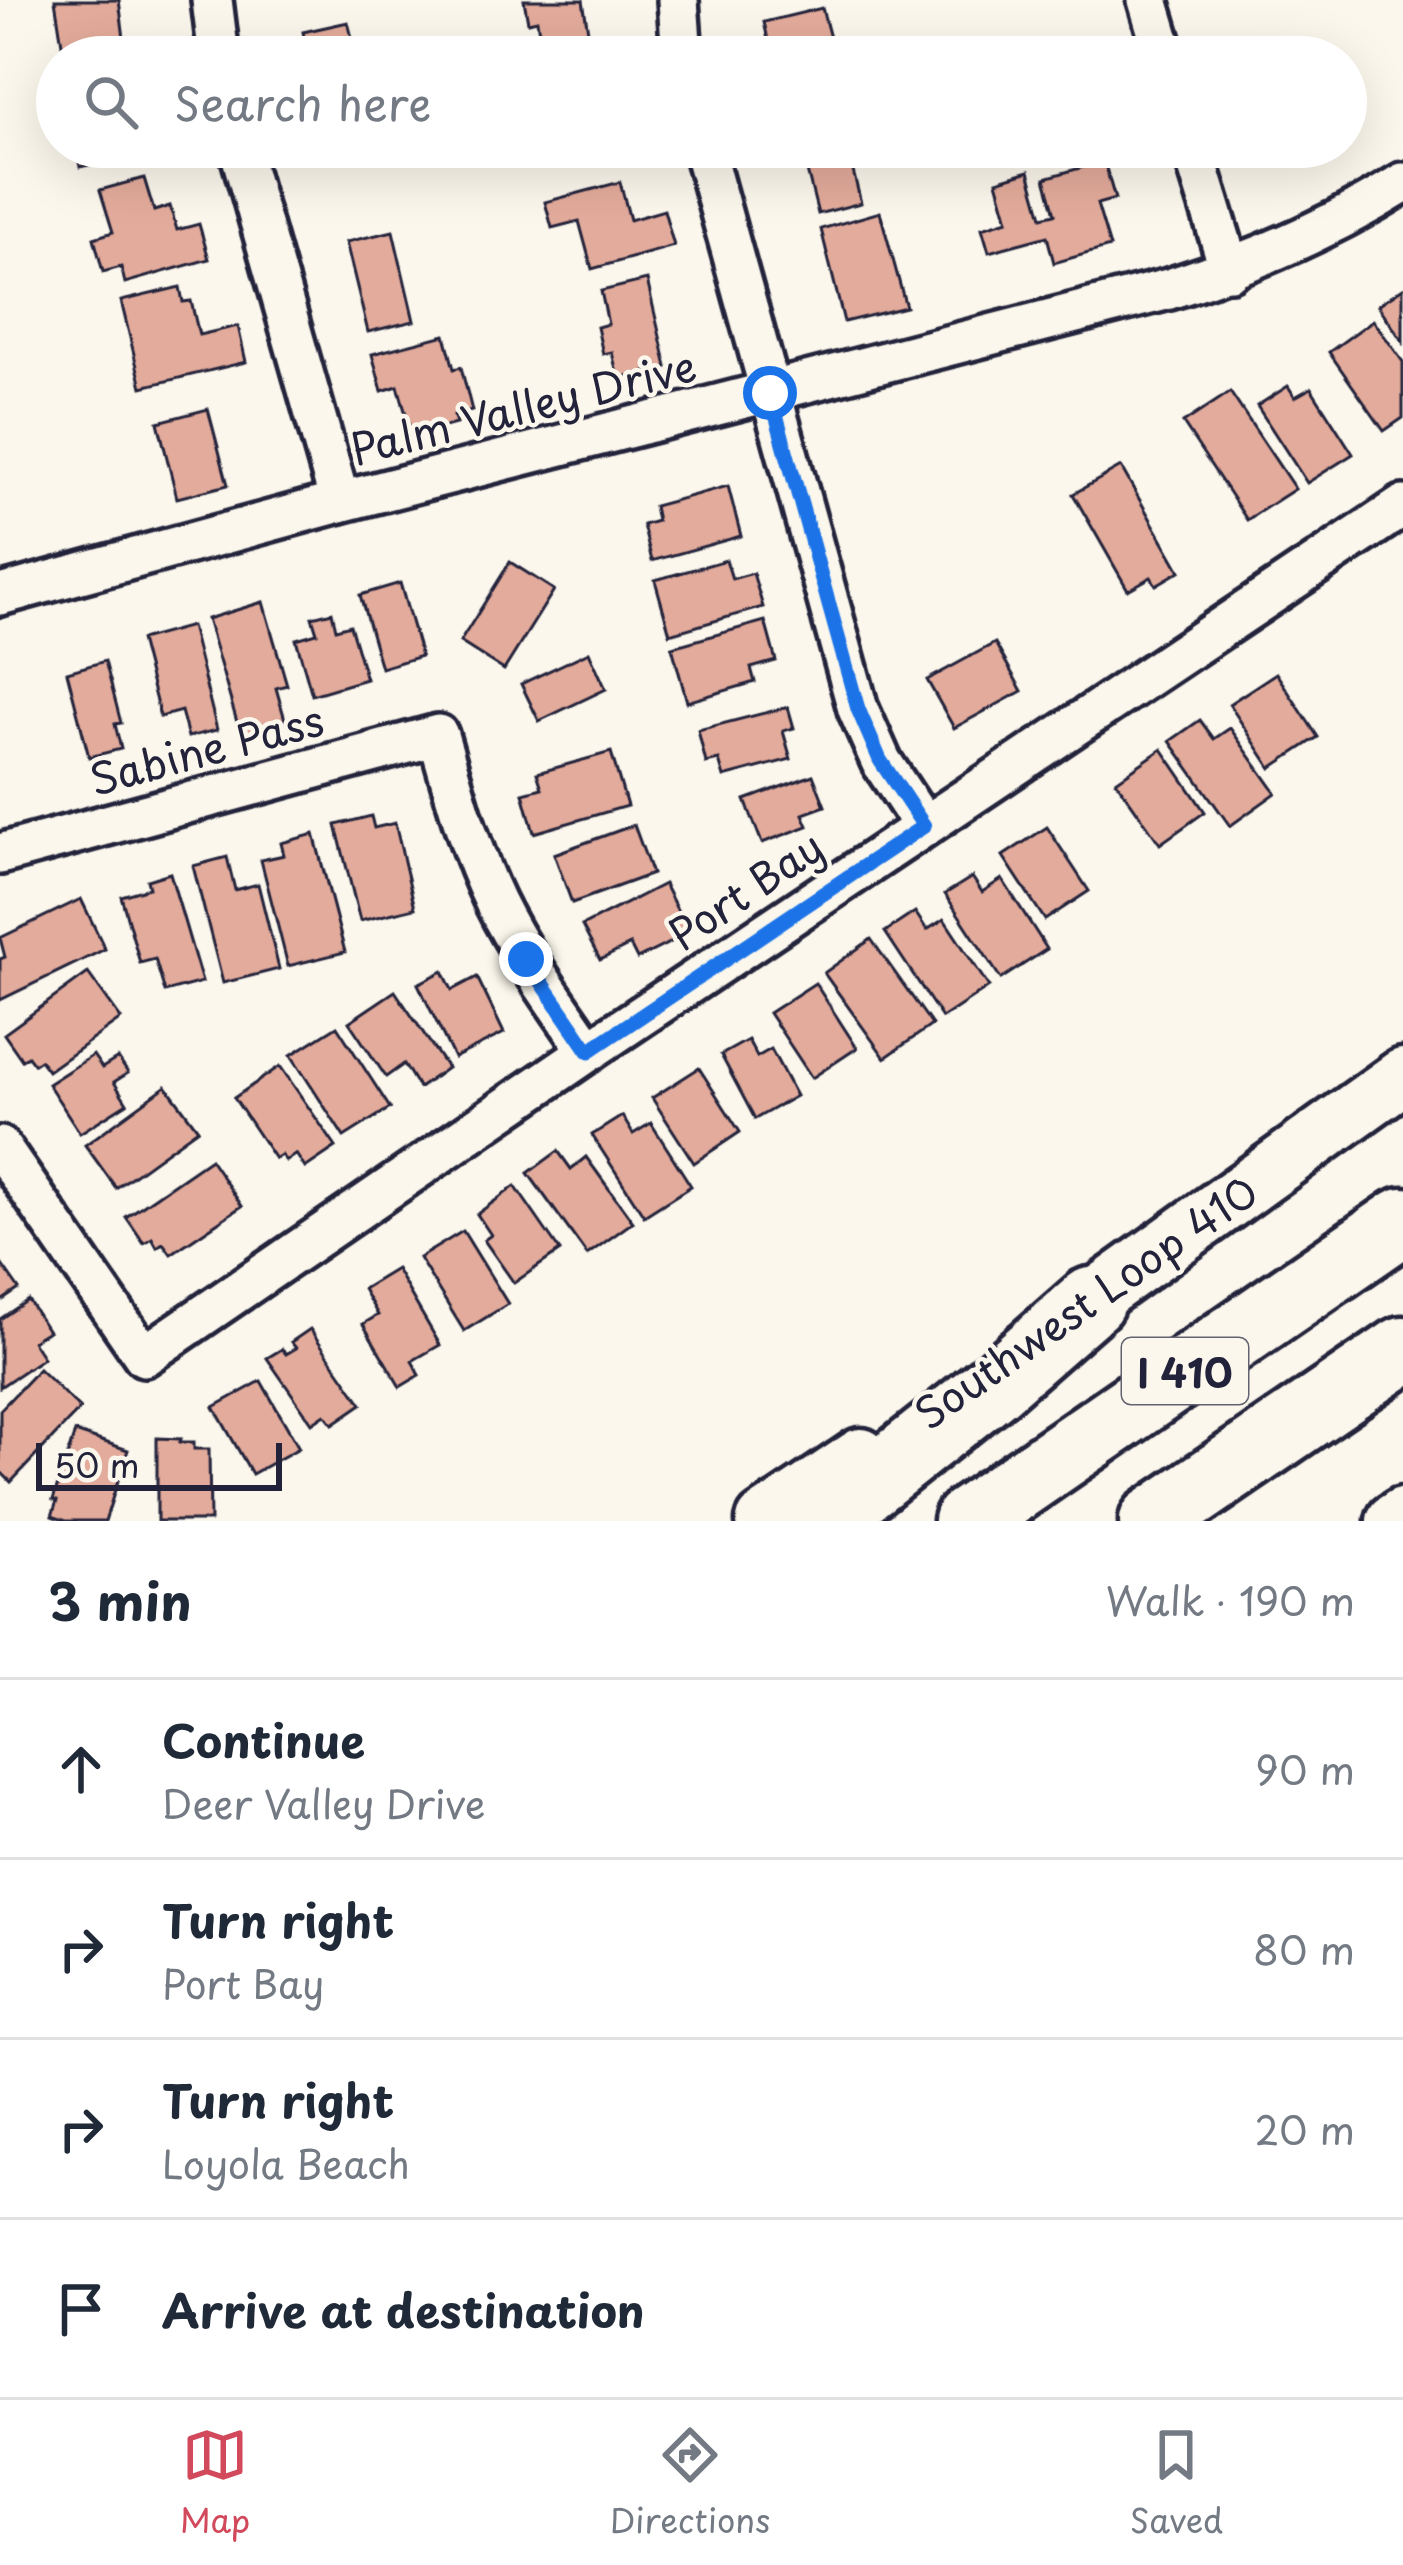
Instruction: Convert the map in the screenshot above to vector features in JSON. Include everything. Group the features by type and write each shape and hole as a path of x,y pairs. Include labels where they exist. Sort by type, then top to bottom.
{"highway":[{"name":"I 410","path":"967,1521 1403,1221"},
{"path":"823,1521 995,1385 1091,1301"},
{"name":"I 410","path":"1153,1521 1403,1350"}],"main road":[{"name":"Southwest Loop 410","path":"764,1521 1091,1301 1403,1076"},
{"path":"1394,1521 1403,1515"}],"street":[{"path":"212,0 216,36"},
{"path":"678,0 681,36"},
{"path":"1148,0 1159,36"},
{"path":"244,168 340,502"},
{"path":"709,168 858,709 880,760 924,826"},
{"path":"1198,168 1230,270"},
{"name":"Palm Valley Drive","path":"0,595 1230,270 1294,242 1403,183"},
{"name":"Port Bay","path":"0,1147 144,1356 589,1051 1403,506"},
{"name":"Sabine Pass","path":"0,854 438,735 467,834 495,901 526,959 589,1051"}],"building":[{"path":"55,0 119,0 124,36 61,36"},
{"path":"524,0 583,0 589,36 540,36 537,20 528,22"},
{"path":"822,8 829,36 767,36 764,22"},
{"path":"348,22 352,36 304,36 303,32"},
{"path":"806,168 852,168 861,203 818,214"},
{"path":"1080,168 1106,168 1115,199 1097,204 1110,247 1054,263 1047,236 989,252 982,228 1008,220 997,181 1029,171 1042,217 1055,214 1045,178"},
{"path":"144,178 154,211 170,206 177,230 199,224 209,259 125,283 121,267 103,272 94,238 113,232 100,190"},
{"path":"620,182 630,220 664,210 674,246 592,269 579,221 552,228 545,202"},
{"path":"880,212 906,307 844,322 821,229"},
{"path":"393,231 414,321 368,332 346,242"},
{"path":"647,280 667,367 618,378 612,352 603,354 597,327 608,324 601,291"},
{"path":"180,287 183,302 191,301 199,335 238,326 246,362 142,387 121,301"},
{"path":"1403,288 1403,342 1378,305"},
{"path":"1373,320 1403,362 1403,418 1384,431 1329,352"},
{"path":"445,335 454,369 461,367 472,411 454,416 456,424 412,436 398,386 382,391 372,354"},
{"path":"1288,386 1295,397 1311,388 1353,454 1307,483 1257,406"},
{"path":"1230,392 1295,489 1247,520 1183,423"},
{"path":"208,409 228,485 177,498 158,422"},
{"path":"1121,467 1180,571 1156,585 1151,577 1128,590 1073,494"},
{"path":"728,486 741,536 652,561 643,525 657,521 654,506"},
{"path":"726,560 732,579 753,573 763,607 670,634 655,580"},
{"path":"510,562 554,590 504,670 460,642"},
{"path":"400,583 421,656 381,668 360,595"},
{"path":"263,602 287,685 276,688 286,723 241,736 207,619"},
{"path":"332,612 336,629 350,625 366,679 312,695 296,639 317,633 312,617"},
{"path":"765,621 776,661 751,668 755,682 687,702 672,647"},
{"path":"191,626 217,730 188,737 181,711 160,717 140,640"},
{"path":"995,643 1022,691 954,728 927,680"},
{"path":"589,652 606,689 539,721 521,684"},
{"path":"105,661 121,723 115,724 121,749 89,757 67,672"},
{"path":"1276,673 1318,737 1271,768 1229,704"},
{"path":"788,707 794,728 783,731 791,759 724,777 719,760 706,763 698,730"},
{"path":"1200,720 1214,739 1230,728 1276,793 1230,826 1170,741"},
{"path":"1162,749 1205,812 1160,844 1116,781"},
{"path":"611,752 627,806 534,833 523,793 542,788 537,773"},
{"path":"813,775 825,806 803,814 808,826 762,843 745,800"},
{"path":"371,816 374,828 395,823 415,908 360,921 336,825"},
{"path":"634,825 652,874 572,903 554,854"},
{"path":"1047,827 1089,891 1045,920 1003,856"},
{"path":"314,834 345,952 288,966 261,860 284,855 281,843"},
{"path":"227,857 235,890 258,884 279,969 223,983 193,866"},
{"path":"170,873 202,982 165,992 155,959 140,963 121,896 149,888 147,880"},
{"path":"972,877 982,892 1002,879 1047,949 1001,979 945,894"},
{"path":"664,884 689,933 637,959 630,945 600,960 582,926"},
{"path":"81,899 105,949 0,1000 0,959 5,957 0,938"},
{"path":"915,912 927,930 944,919 989,987 942,1018 885,932"},
{"path":"871,939 932,1025 885,1058 824,973"},
{"path":"443,971 452,990 477,977 504,1033 454,1058 418,984"},
{"path":"88,973 121,1019 48,1071 40,1060 34,1064 28,1056 22,1060 4,1034"},
{"path":"815,983 857,1048 812,1078 769,1013"},
{"path":"395,991 447,1068 419,1088 404,1064 386,1077 349,1022"},
{"path":"337,1026 390,1108 344,1137 291,1055"},
{"path":"748,1040 757,1057 771,1049 796,1096 755,1119 721,1055"},
{"path":"93,1055 102,1068 118,1058 128,1073 114,1082 127,1103 80,1133 48,1084"},
{"path":"280,1066 336,1147 305,1168 296,1154 286,1161 281,1155 275,1159 234,1098"},
{"path":"699,1068 740,1132 694,1163 652,1098"},
{"path":"166,1086 198,1129 116,1188 85,1145"},
{"path":"622,1116 633,1134 651,1123 691,1186 644,1216 592,1135"},
{"path":"558,1151 571,1169 586,1157 633,1222 587,1255 528,1173"},
{"path":"210,1159 242,1206 171,1254 163,1243 157,1247 152,1238 144,1243 126,1217"},
{"path":"515,1186 560,1251 514,1283 484,1240 491,1235 477,1214"},
{"path":"463,1231 508,1304 464,1331 419,1258"},
{"path":"0,1262 19,1289 0,1302"},
{"path":"396,1269 440,1345 412,1361 420,1375 400,1387 363,1324 378,1315 363,1289"},
{"path":"28,1300 48,1331 32,1341 43,1358 0,1387 0,1319"},
{"path":"310,1329 362,1404 333,1424 325,1414 312,1423 267,1358 282,1349 286,1354 296,1348 291,1342"},
{"path":"39,1369 80,1409 11,1482 0,1471 0,1410"},
{"path":"261,1381 299,1448 252,1474 214,1407"},
{"path":"75,1432 128,1450 105,1521 66,1521 52,1516"},
{"path":"157,1438 181,1439 194,1442 194,1449 209,1449 210,1521 157,1521"}],"route":[{"path":"526,959 589,1051 924,826 880,760 858,709 770,393"}]}
